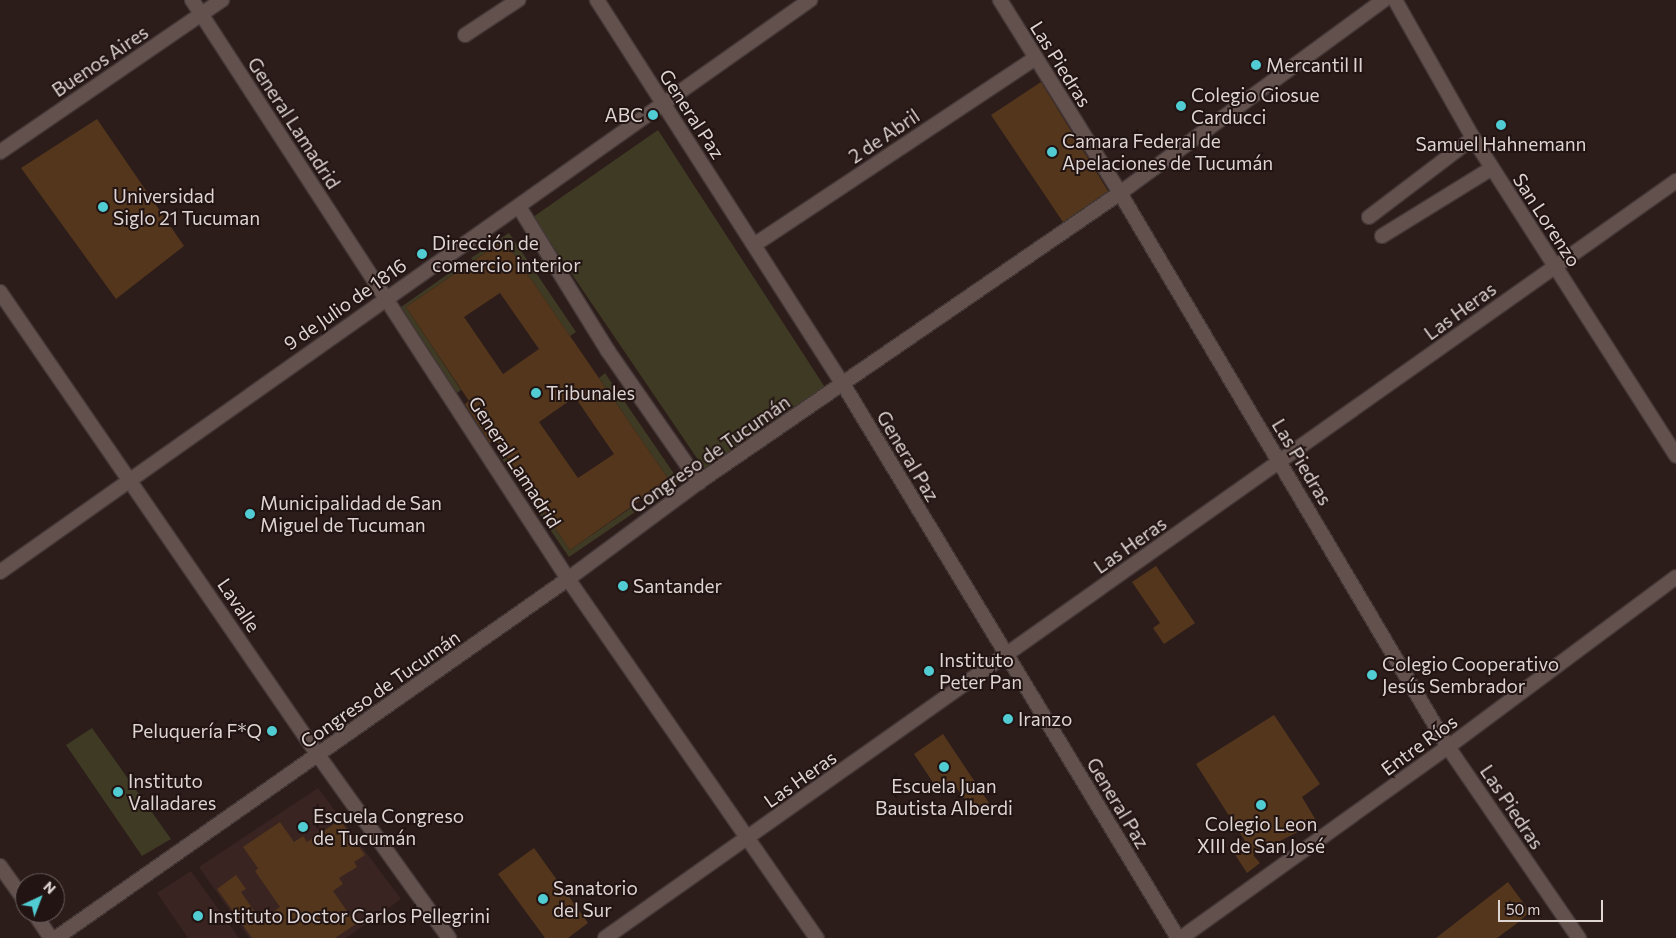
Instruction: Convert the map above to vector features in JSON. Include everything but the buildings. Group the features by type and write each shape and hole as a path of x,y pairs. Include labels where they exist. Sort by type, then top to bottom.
{"street":[{"name":"General Lamadrid","path":"192,0 568,579 750,838 817,938"},
{"name":"Buenos Aires","path":"0,152 222,0"},
{"path":"465,35 518,0"},
{"name":"General Paz","path":"598,0 663,105 843,384 1006,656 1179,938"},
{"name":"9 de Julio de 1816","path":"0,570 386,298 519,207 810,0"},
{"name":"Las Piedras","path":"1000,0 1120,193 1448,747 1579,938"},
{"name":"Congreso de Tucumán","path":"56,938 568,579 700,482 1120,193 1384,0"},
{"name":"San Lorenzo","path":"1395,0 1473,138 1676,456"},
{"name":"2 de Abril","path":"754,245 1035,58"},
{"path":"1369,217 1473,138"},
{"path":"1382,236 1492,168"},
{"name":"Las Heras","path":"605,938 750,838 1676,181"},
{"path":"519,207 608,351 700,482"},
{"name":"Lavalle","path":"0,292 318,755 449,938"},
{"name":"Entre Ríos","path":"1179,938 1448,747 1676,577"},
{"path":"0,866 15,887"},
{"path":"41,923 51,938"}],"shaded area":[{"path":"658,130 828,392 705,470 533,217"},
{"path":"509,233 576,332 570,336 504,240 473,261 471,258"},
{"path":"458,267 460,270 406,307 461,390 457,393 401,307"},
{"path":"605,373 679,481 645,505 642,500 669,480 599,378"},
{"path":"503,453 570,550 635,505 638,510 569,557 499,455"},
{"name":"Instituto Valladares","path":"92,728 171,839 142,856 66,745"},
{"name":"Escuela Congreso de Tucumán","path":"318,788 401,899 346,938 249,938 199,867"},
{"name":"Instituto Doctor Carlos Pellegrini","path":"191,871 239,938 188,938 157,893"}],"place":[{"name":"Mercantil II","path":"1256,65"},
{"name":"Colegio Giosue Carducci","path":"1181,106"},
{"name":"ABC","path":"653,115"},
{"name":"Samuel Hahnemann","path":"1501,125"},
{"name":"Camara Federal de Apelaciones de Tucumán","path":"1052,152"},
{"name":"Universidad Siglo 21 Tucuman","path":"103,207"},
{"name":"Dirección de comercio interior","path":"422,254"},
{"name":"Tribunales","path":"536,393"},
{"name":"Municipalidad de San Miguel de Tucuman","path":"250,514"},
{"name":"Santander","path":"623,586"},
{"name":"Instituto Peter Pan","path":"929,671"},
{"name":"Colegio Cooperativo Jesús Sembrador","path":"1372,675"},
{"name":"Iranzo","path":"1008,719"},
{"name":"Peluquería F*Q","path":"272,731"},
{"name":"Escuela Juan Bautista Alberdi","path":"944,767"},
{"name":"Instituto Valladares","path":"118,792"},
{"name":"Colegio Leon XIII de San José","path":"1261,805"},
{"name":"Escuela Congreso de Tucumán","path":"303,827"},
{"name":"Sanatorio del Sur","path":"543,899"},
{"name":"Instituto Doctor Carlos Pellegrini","path":"198,916"}]}
